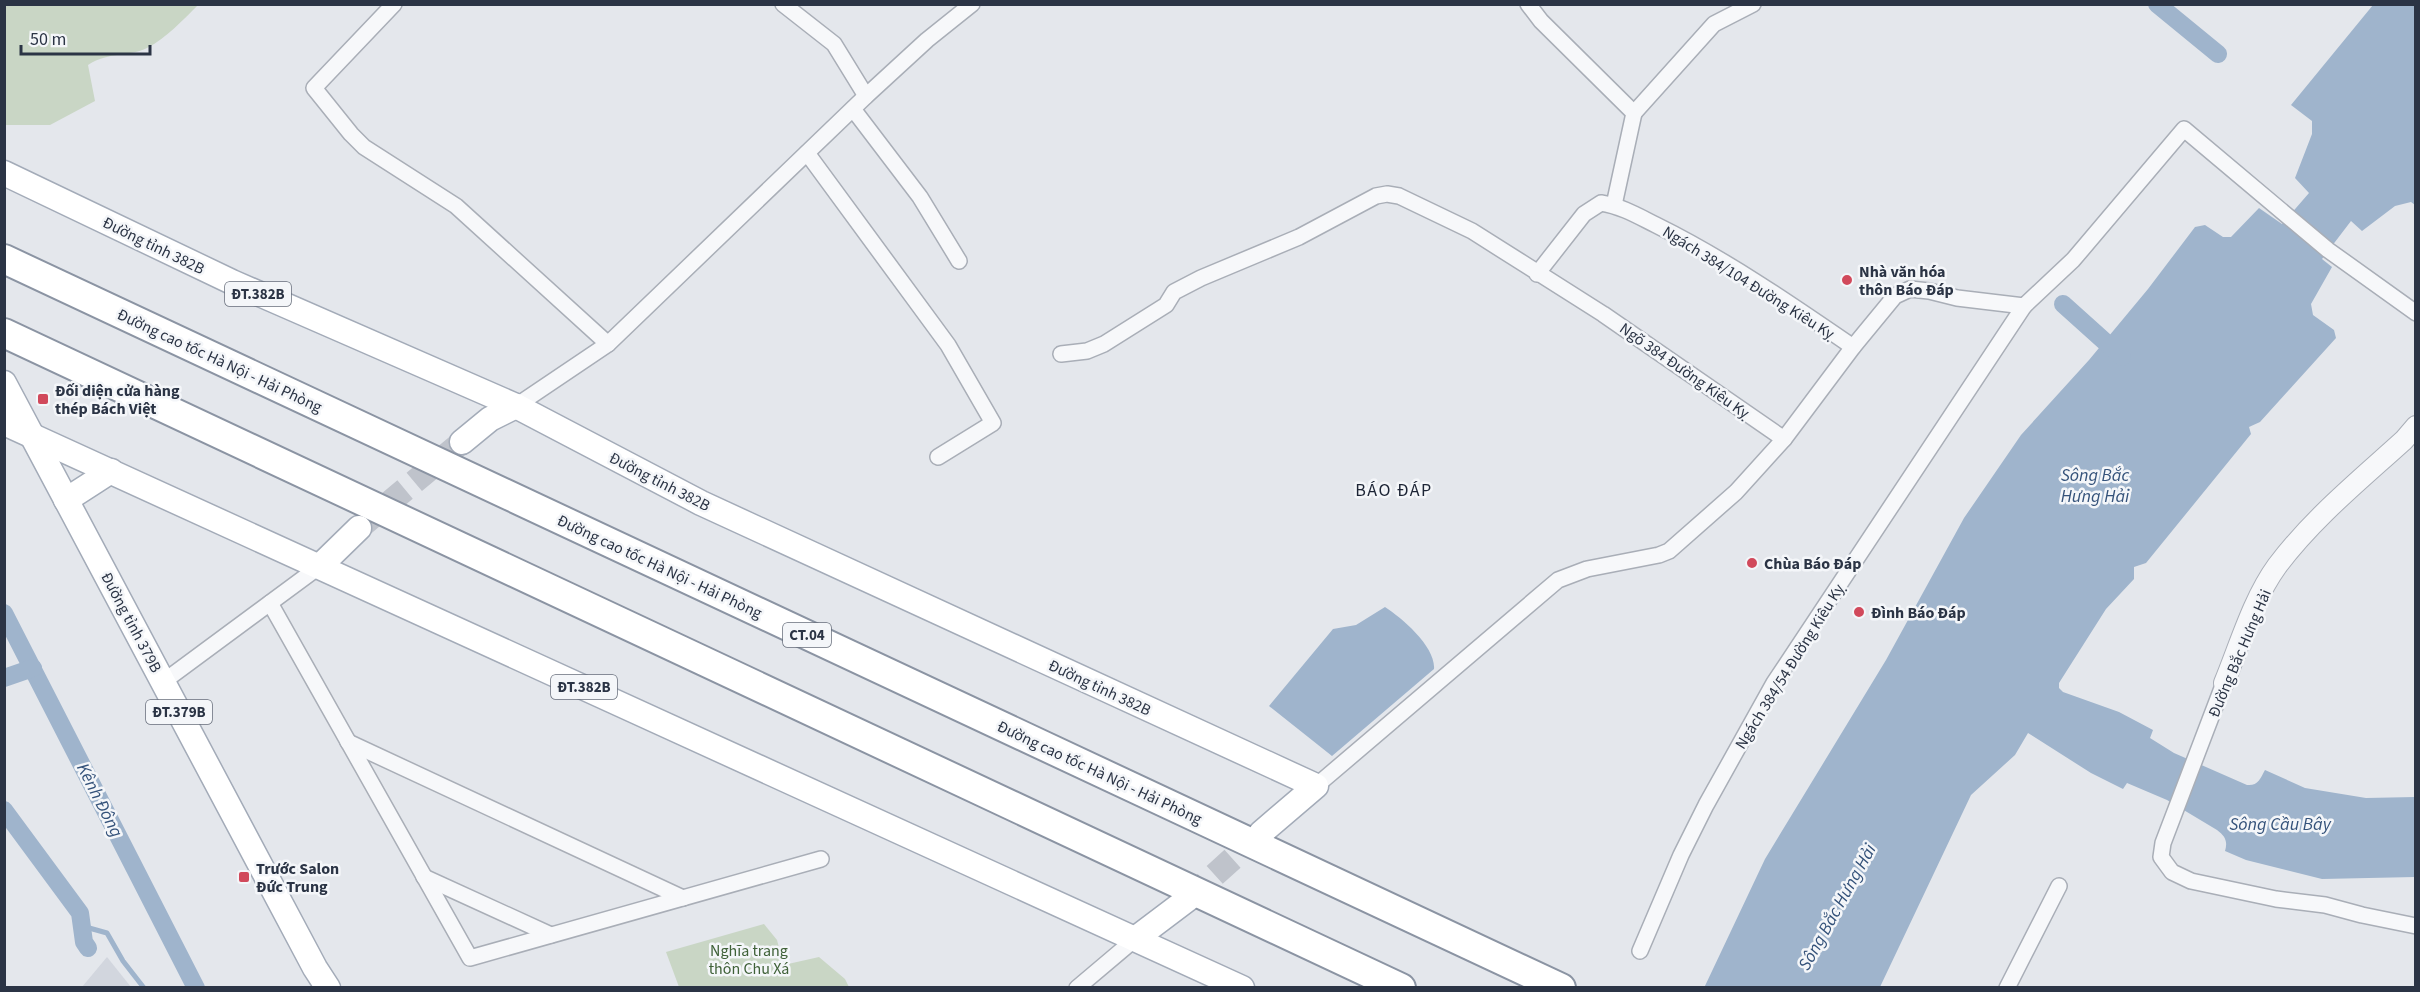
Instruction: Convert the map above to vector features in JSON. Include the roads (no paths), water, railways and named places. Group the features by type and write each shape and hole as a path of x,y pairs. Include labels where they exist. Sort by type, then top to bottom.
{"highway":[{"name":"Đường cao tốc Hà Nội - Hải Phòng","path":"4,259 1561,987"},
{"path":"4,333 1401,987"}],"main road":[{"name":"Đường tỉnh 382B","path":"4,173 232,282 516,406 701,503 1316,786"},
{"name":"Đường tỉnh 379B","path":"4,383 315,968 328,987"},
{"path":"462,442 490,419 516,406"},
{"name":"ĐT.382B","path":"4,423 1135,939"},
{"path":"66,500 111,471"},
{"path":"320,566 359,528"},
{"path":"1261,832 1316,786"},
{"path":"1188,899 1135,939 1242,987"}],"street":[{"path":"394,4 314,88 364,147 456,206 608,344"},
{"path":"783,4 834,44 866,96"},
{"path":"516,406 608,344 866,96 927,40 972,4"},
{"path":"1528,4 1541,21 1634,112"},
{"path":"1537,274 1584,214 1601,203 1614,205 1634,112 1714,24 1753,4"},
{"path":"853,109 920,197 959,261"},
{"name":"Ngách 384/54 Đường Kiêu Kỵ","path":"1640,951 1681,855 1706,805 1774,683 2024,306 2073,260 2184,129 2328,250 2415,313"},
{"path":"807,153 948,345 993,423 938,457"},
{"name":"Ngõ 384 Đường Kiêu Kỵ","path":"1061,354 1087,351 1104,344 1166,305 1174,292 1201,278 1299,237 1376,196 1387,194 1399,196 1472,231 1603,314 1784,439"},
{"name":"Ngách 384/104 Đường Kiêu Kỵ","path":"1614,205 1669,231 1716,258 1852,346"},
{"path":"1316,786 1558,580 1587,568 1659,555 1678,545 1743,486 1784,439 1852,346 1894,296 1910,289 2024,306"},
{"name":"Đường Bắc Hưng Hải","path":"2412,435 2319,517 2276,567 2257,603 2224,683 2163,843 2161,857 2172,872 2191,881 2276,899 2325,905 2415,926"},
{"path":"163,682 320,566"},
{"path":"270,603 470,958 820,860"},
{"path":"348,742 683,898"},
{"path":"424,877 551,935"},
{"path":"2007,987 2059,886"},
{"path":"1077,987 1135,939"}],"water":[{"name":"Sông Bắc Hưng Hải","path":"2373,5 2415,5 2415,205 2411,202 2395,206 2362,231 2351,221 2322,259 2332,267 2311,304 2313,315 2334,330 2336,338 2260,422 2249,427 2251,434 2146,563 2134,567 2134,579 2106,609 2059,683 2059,688 2063,692 2119,712 2153,730 2150,738 2174,753 2247,785 2256,783 2265,770 2305,788 2366,798 2415,797 2415,877 2322,879 2246,860 2225,851 2225,839 2217,830 2167,800 2127,783 2123,789 2091,773 2028,733 2015,755 1971,795 1880,987 1704,988 1765,859 1886,660 1964,518 2021,435 2089,360 2148,289 2195,227 2205,225 2223,237 2231,237 2259,208 2282,224 2309,193 2295,178 2312,134 2312,121 2291,105"},
{"path":"1385,607 1417,634 1430,652 1434,669 1332,756 1269,706 1333,629 1356,625"}],"waterway":[{"path":"2157,4 2218,54"},
{"path":"2063,304 2122,357"},
{"name":"Kênh Đông","path":"4,613 196,988"},
{"path":"4,678 33,668"},
{"path":"4,810 80,913 84,942 88,948"},
{"path":"82,926 107,933 123,961 144,988"}],"tunnel":[{"path":"359,528 462,442"},
{"path":"1188,899 1261,833"}],"place":[{"name":"Nhà văn hóa thôn Báo Đáp","path":"1847,280"},
{"name":"Đối diện cửa hàng thép Bách Việt","path":"43,399"},
{"name":"Chùa Báo Đáp","path":"1752,563"},
{"name":"Đình Báo Đáp","path":"1859,612"},
{"name":"Trước Salon Đức Trung","path":"244,877"}],"district":[{"name":"BÁO ĐÁP","path":"1394,490"}],"water label":[{"name":"Sông Cầu Bây","path":"2280,824"}],"park label":[{"name":"Nghĩa trang thôn Chu Xá","path":"749,959"}]}
